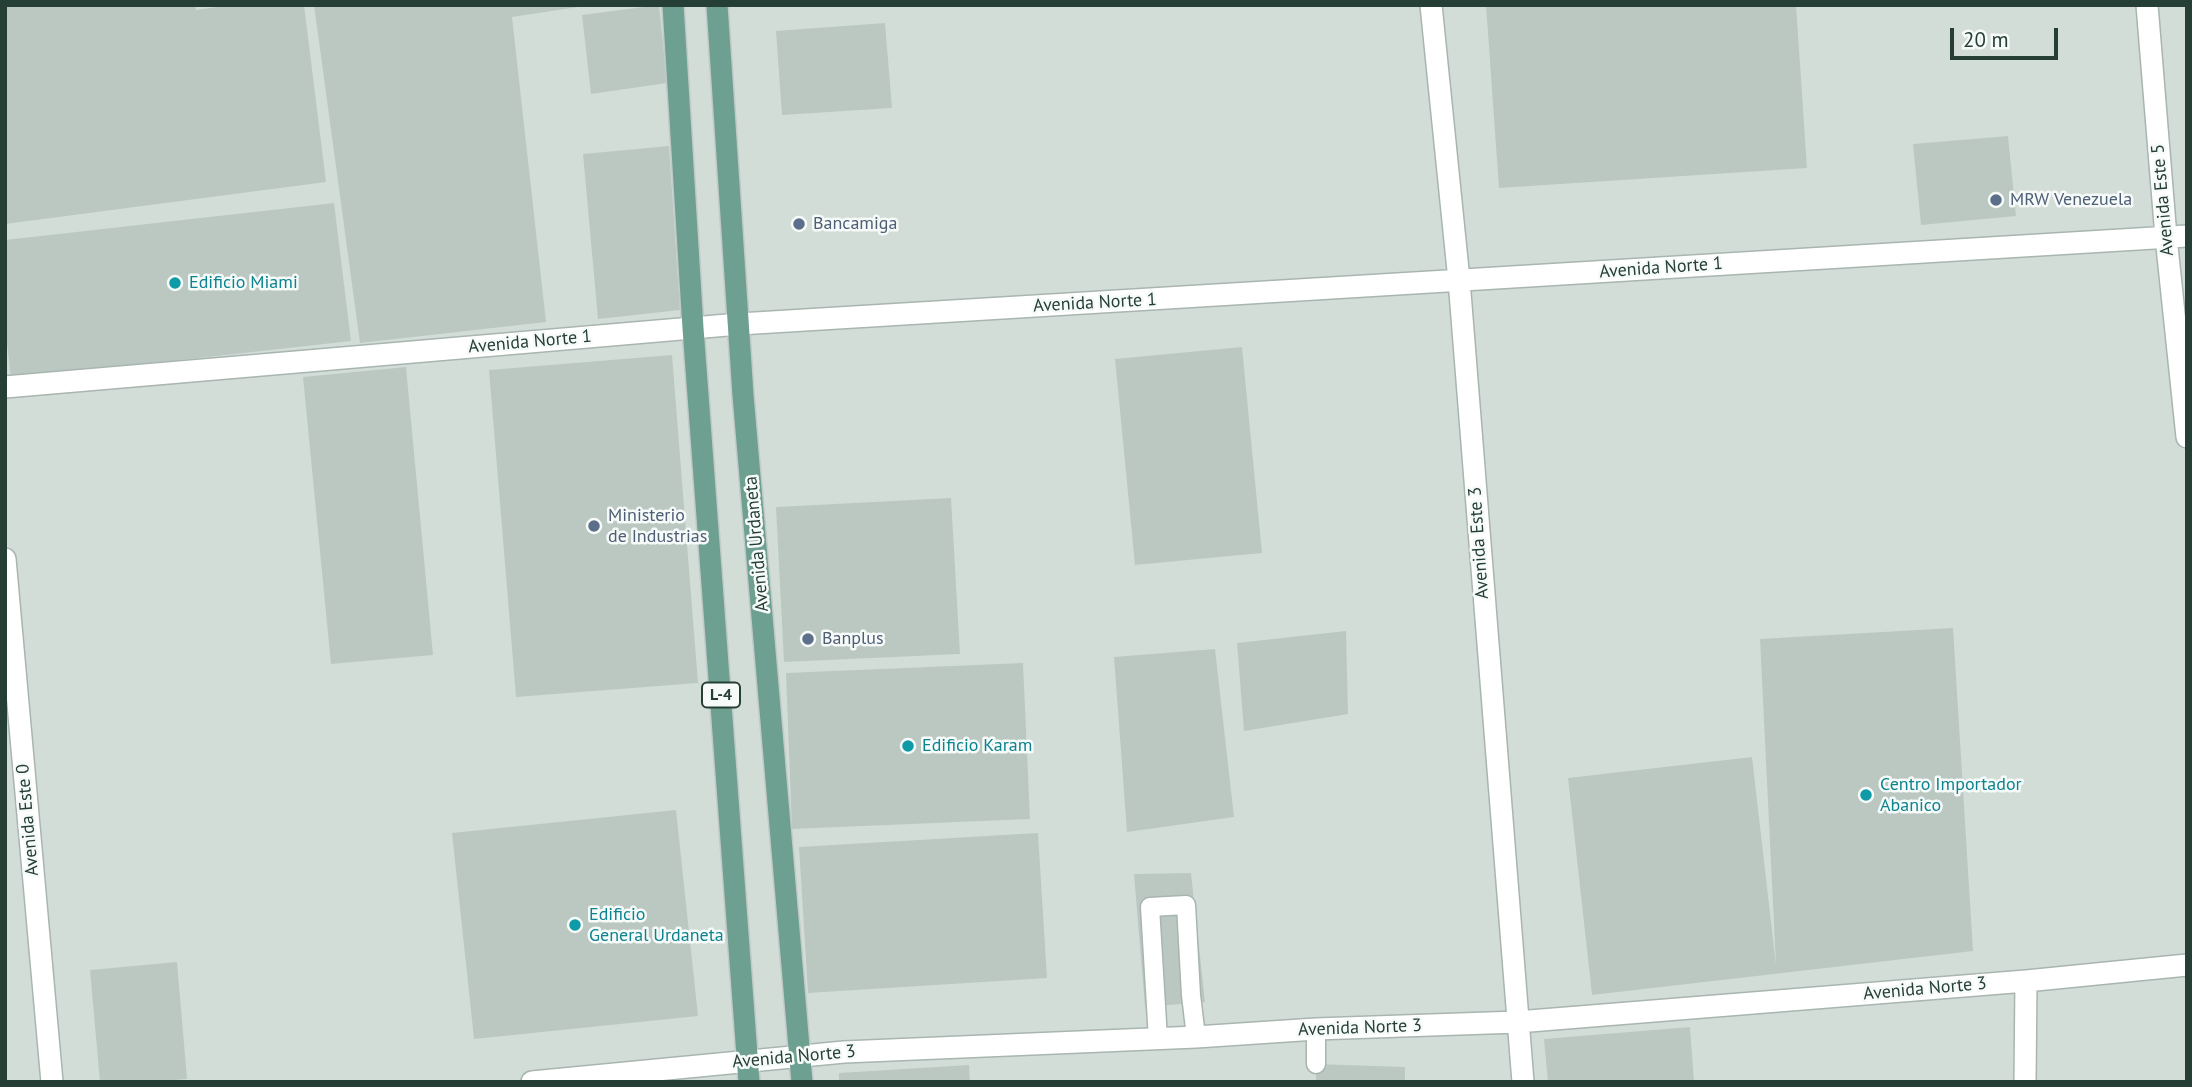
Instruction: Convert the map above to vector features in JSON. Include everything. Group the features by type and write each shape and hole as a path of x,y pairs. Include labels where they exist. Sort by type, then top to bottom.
{"main road":[{"name":"L-4","path":"673,5 693,328 748,1071"},
{"name":"Avenida Urdaneta","path":"717,5 739,324 802,1082"}],"street":[{"name":"Avenida Este 3","path":"1431,5 1459,280 1523,1082"},
{"name":"Avenida Este 5","path":"2147,5 2176,236 2187,437"},
{"name":"Avenida Norte 1","path":"5,387 739,324 2176,236"},
{"name":"Avenida Este 0","path":"5,559 52,1082"},
{"name":"Avenida Norte 3","path":"533,1082 748,1071 801,1056 857,1051 1196,1037 1316,1028 1517,1022 2026,981 2187,965"},
{"path":"2025,1082 2026,981"}],"lane":[{"path":"1158,1038 1150,907 1186,905 1196,1037"},
{"path":"1316,1028 1316,1064"}],"shaded area":[{"path":"5,5 2187,5 2187,1082 5,1082"}],"building":[{"path":"5,5 195,5 196,10 231,5 304,5 326,182 5,224"},
{"path":"314,5 591,5 512,17 546,322 360,343"},
{"path":"659,5 667,83 591,94 582,15"},
{"path":"1486,5 1796,5 1807,168 1499,188"},
{"path":"885,23 892,108 782,115 776,31"},
{"path":"2008,136 2016,216 1921,225 1913,144"},
{"path":"669,146 680,310 598,319 583,154"},
{"name":"Edificio Miami","path":"334,203 351,341 11,379 5,326 5,240"},
{"path":"1242,347 1262,553 1135,565 1115,359"},
{"name":"Ministerio de Industrias","path":"672,355 698,683 516,697 489,370"},
{"path":"406,367 433,655 331,664 303,377"},
{"path":"951,498 960,654 784,662 776,507"},
{"name":"Centro Importador Abanico","path":"1953,628 1973,951 1592,995 1568,778 1752,757 1776,965 1760,639"},
{"path":"1346,631 1348,714 1244,731 1237,643"},
{"path":"1215,649 1234,817 1127,832 1114,657"},
{"name":"Edificio Karam","path":"1023,663 1030,819 792,829 786,673"},
{"name":"Edificio General Urdaneta","path":"676,810 698,1016 474,1039 452,833"},
{"path":"1038,833 1047,978 808,993 799,847"},
{"path":"1191,873 1205,1002 1145,1007 1134,874"},
{"path":"177,962 187,1079 100,1082 90,970"},
{"path":"1690,1027 1694,1082 1548,1082 1544,1039"},
{"path":"1316,1064 1405,1067 1405,1082 1316,1082"},
{"path":"969,1065 970,1082 839,1082 839,1073"}],"place":[{"name":"MRW Venezuela","path":"1996,200"},
{"name":"Bancamiga","path":"799,224"},
{"name":"Edificio Miami","path":"175,283"},
{"name":"Ministerio de Industrias","path":"594,526"},
{"name":"Banplus","path":"808,639"},
{"name":"Edificio Karam","path":"908,746"},
{"name":"Centro Importador Abanico","path":"1866,795"},
{"name":"Edificio General Urdaneta","path":"575,925"}]}
